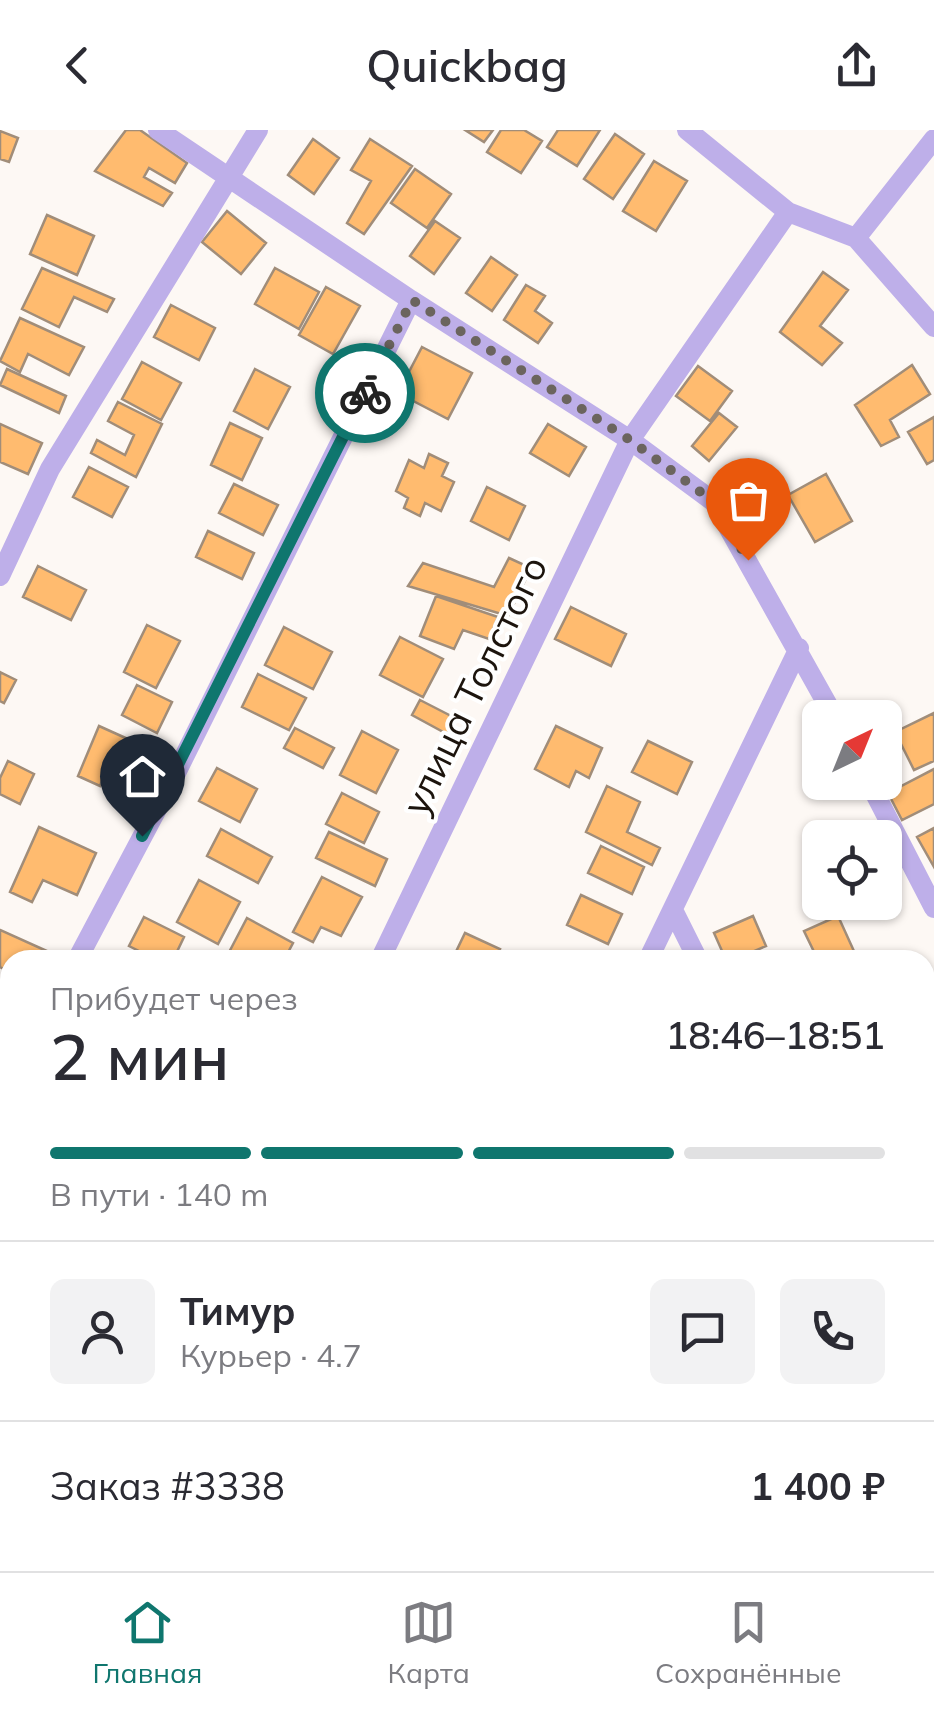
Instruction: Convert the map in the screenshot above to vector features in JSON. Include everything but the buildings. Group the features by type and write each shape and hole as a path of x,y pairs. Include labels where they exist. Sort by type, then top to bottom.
{"street":[{"path":"158,130 630,440 714,502 826,700"},
{"path":"0,576 50,469 258,130"},
{"path":"702,135 788,212 856,238 934,326"},
{"path":"856,238 934,139"},
{"name":"улица Толстого","path":"385,950 630,440 788,212"},
{"path":"82,950 175,774 412,300"},
{"path":"653,950 799,648"},
{"path":"878,800 934,908"},
{"path":"673,910 693,950"}],"way so far":[{"path":"365,393 412,300 630,440 714,502 748,560"}],"route":[{"path":"142,836 365,393"}]}
